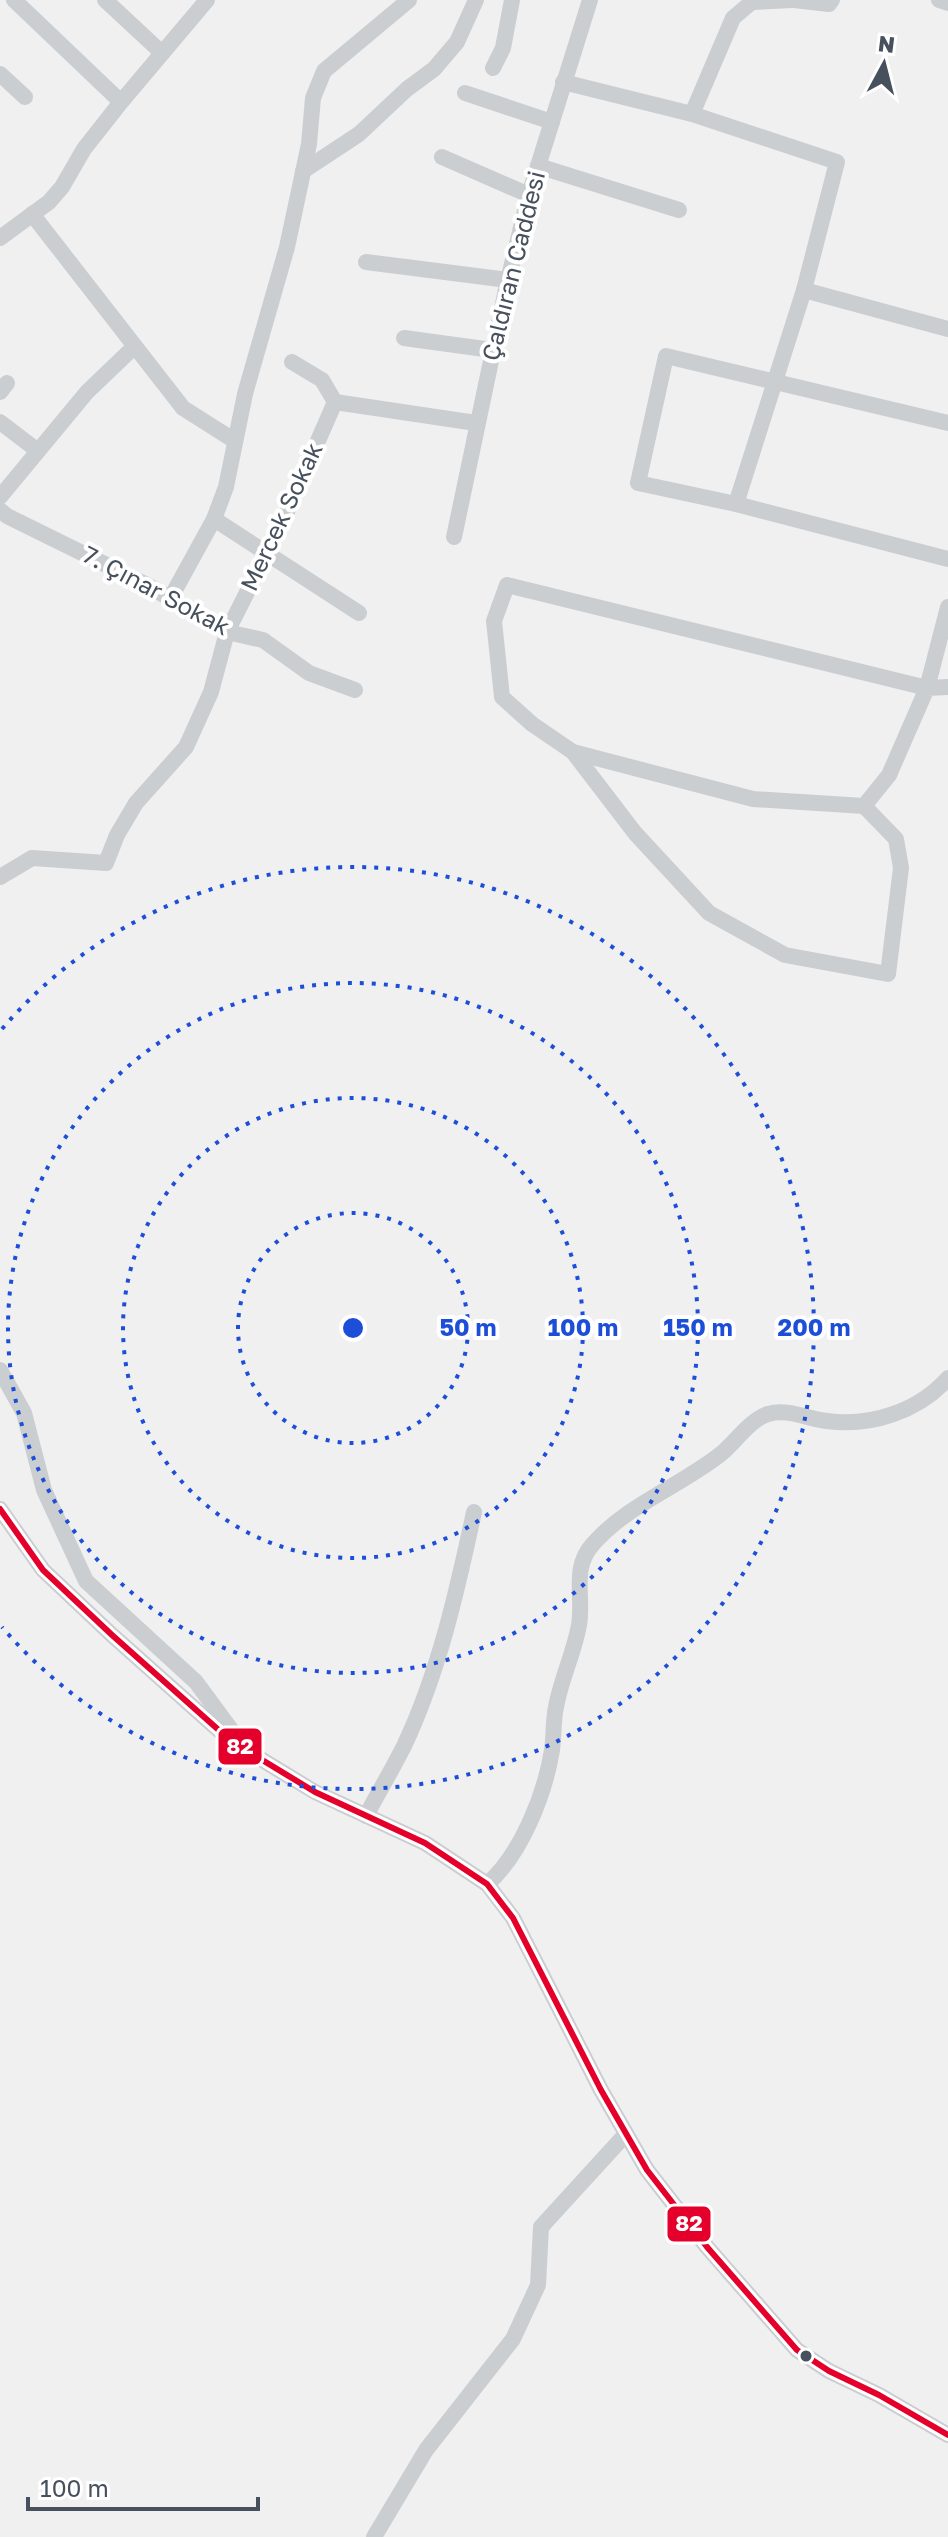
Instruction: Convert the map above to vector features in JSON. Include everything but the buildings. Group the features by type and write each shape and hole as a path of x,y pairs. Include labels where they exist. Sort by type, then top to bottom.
{"street":[{"path":"14,0 121,102"},
{"path":"105,0 162,53"},
{"path":"170,599 214,519 226,487 245,394 287,247 309,144 313,98 324,71 409,0"},
{"path":"303,171 359,134 407,89 434,69 457,42 476,0"},
{"path":"493,68 503,48 512,0"},
{"name":"Çaldıran Caddesi","path":"454,537 492,350 529,195 590,0"},
{"path":"692,114 733,18 752,2 794,0 829,4 832,0"},
{"path":"939,0 948,3"},
{"path":"4,229 49,202 62,187 84,149 201,2"},
{"path":"0,74 25,97"},
{"path":"563,82 692,114 837,162 804,290 736,504"},
{"path":"465,93 552,122"},
{"path":"442,157 529,195"},
{"path":"538,166 679,210"},
{"path":"32,214 183,408 235,441"},
{"path":"366,262 508,280"},
{"path":"804,290 948,329"},
{"path":"404,338 492,350"},
{"path":"0,497 87,392 134,347"},
{"path":"948,423 666,356 638,483 736,504 948,559"},
{"path":"292,362 322,380 335,402 476,423"},
{"name":"Mercek Sokak","path":"0,877 32,858 106,863 117,835 136,803 186,747 211,692 227,632 335,402"},
{"path":"0,422 38,451"},
{"name":"7. Çınar Sokak","path":"2,516 74,547 227,632 263,640 309,673 355,690"},
{"path":"214,519 359,613"},
{"path":"573,752 753,799 864,806 896,839 901,868 888,974 785,955 709,913 635,833 573,752 532,724 502,697 494,621 507,585 927,688 948,687"},
{"path":"864,806 889,775 927,688 948,607"},
{"path":"0,1370 24,1413 44,1490 86,1581 196,1682 245,1750"},
{"path":"487,1884 504,1869 544,1787 552,1751 556,1708 580,1622 578,1576 590,1548 611,1525 720,1455 764,1415 781,1411 828,1422 872,1421 909,1408 936,1392 948,1378"},
{"path":"0,1509 43,1570 231,1741 315,1792 425,1843 487,1884 513,1918 647,2170 707,2247 797,2350 829,2371 879,2395 948,2435"},
{"path":"366,1816 404,1746 428,1686 454,1604 474,1512"},
{"path":"374,2537 426,2450 513,2339 538,2285 541,2227 626,2134"}],"transit line":[{"name":"82","path":"0,1509 43,1570 231,1741 315,1792 425,1843 487,1884 513,1918 601,2090 647,2170 707,2247 797,2350 829,2371 879,2395 948,2435"}]}
